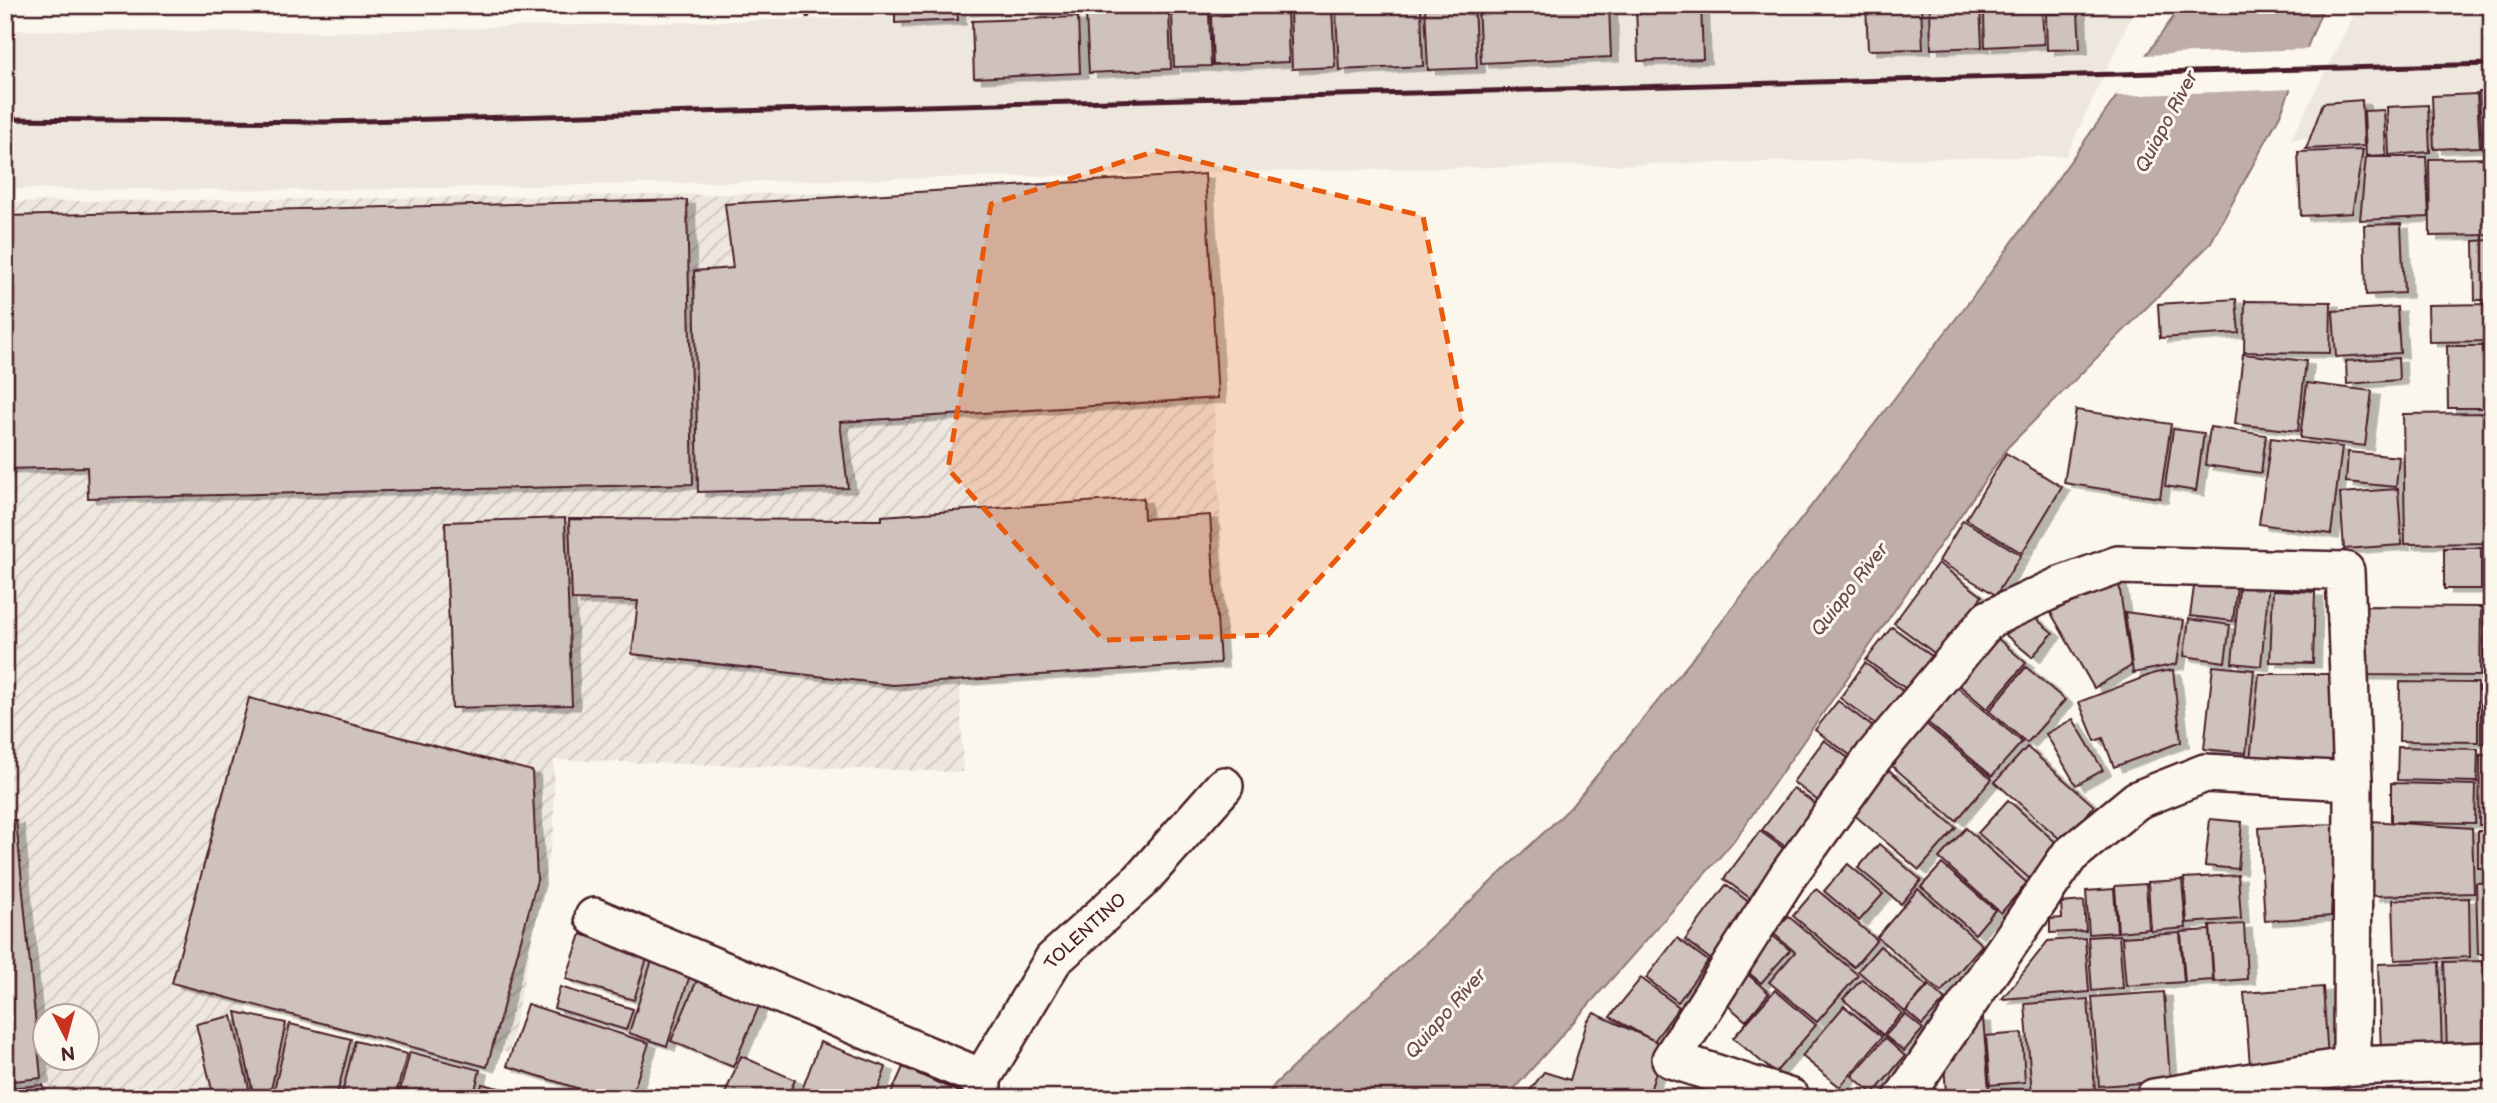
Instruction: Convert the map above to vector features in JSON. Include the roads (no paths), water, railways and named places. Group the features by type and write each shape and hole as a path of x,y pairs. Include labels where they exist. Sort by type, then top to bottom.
{"street":[{"path":"1791,1098 1671,1059 1788,874 1874,756 1990,619 2060,586 2118,565 2345,571 2354,781 2352,1066"},
{"path":"1903,1098 2069,856 2137,800 2205,773 2354,781"},
{"name":"TOLENTINO","path":"982,1088 1053,960 1141,880 1224,786"},
{"path":"594,917 982,1088"},
{"path":"2154,1098 2352,1066 2492,1060"}],"water":[{"name":"Quiapo River","path":"2182,5 2324,5 2280,115 2210,244 2008,447 1734,841 1506,1098 1265,1098 1275,1084 1570,808 1703,646 1978,290"}],"railway":[{"path":"5,119 326,122 2492,64"}]}
